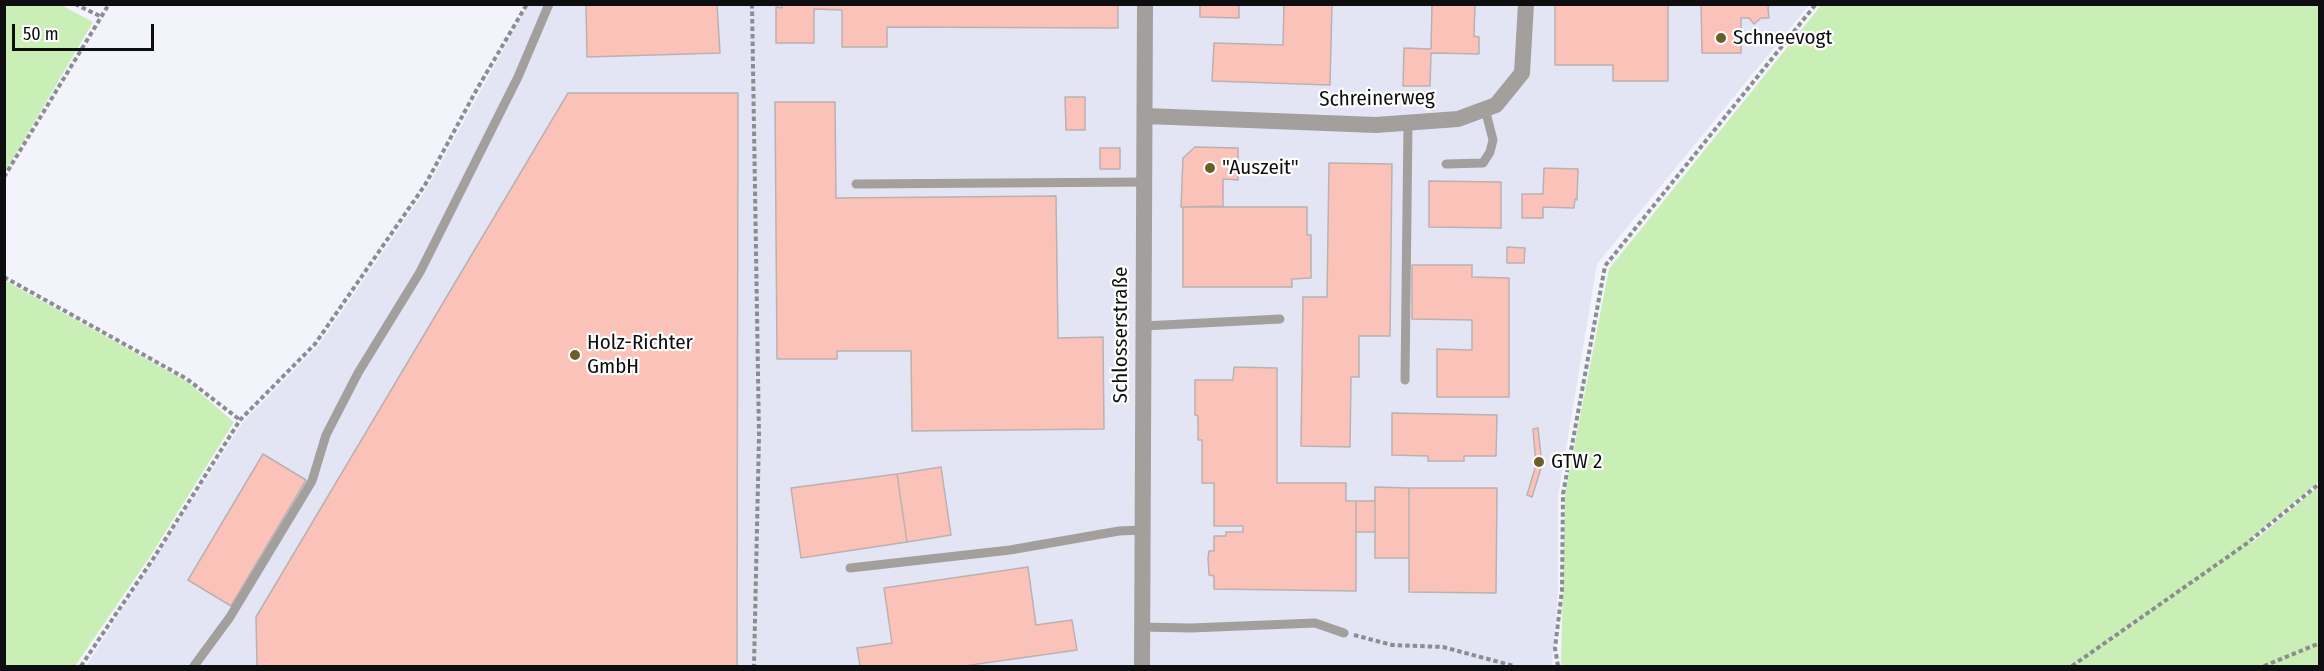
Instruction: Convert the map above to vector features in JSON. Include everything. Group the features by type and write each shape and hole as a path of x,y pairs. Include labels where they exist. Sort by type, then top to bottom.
{"street":[{"name":"Schlosserstraße","path":"1142,666 1145,4"},
{"name":"Schreinerweg","path":"1146,116 1376,125 1458,119 1496,105 1522,73 1526,4"}],"lane":[{"path":"194,666 230,617 312,481 326,435 358,373 420,272 518,77 549,4"},
{"path":"1446,164 1483,162 1487,158 1492,141 1485,109"},
{"path":"1405,380 1408,123"},
{"path":"856,184 1145,182"},
{"path":"1144,326 1280,319"},
{"path":"850,568 1010,550 1119,531 1142,530"},
{"path":"1141,627 1191,628 1315,623 1344,633"}],"path":[{"path":"75,4 102,17"},
{"path":"4,177 109,4"},
{"path":"81,666 153,559 240,420 315,344 425,184 527,4"},
{"path":"752,4 759,436 754,666"},
{"path":"1558,666 1555,648 1562,590 1563,494 1605,266 1816,4"},
{"path":"4,277 188,379 240,420"},
{"path":"2072,666 2246,544 2319,483"},
{"path":"1344,633 1392,645 1443,647 1515,666"},
{"path":"2264,666 2319,643"}],"shaded area":[{"path":"528,5 1809,5 1597,264 1558,496 1558,593 1552,666 86,666 243,422 318,346 427,188"}],"green space":[{"path":"5,4 61,5 93,22 5,172"},
{"path":"1822,4 2319,5 2319,481 2249,540 2252,543 2319,486 2319,666 1561,666 1565,494 1609,269"},
{"path":"4,280 186,381 234,422 151,555 75,666 5,666"}],"building":[{"path":"586,4 717,4 720,53 587,57"},
{"path":"782,4 1118,4 1118,28 887,27 887,47 842,47 842,10 814,9 814,43 776,43 776,7 782,8"},
{"path":"1200,4 1239,4 1239,18 1200,17"},
{"path":"1284,4 1332,4 1330,85 1212,81 1214,43 1283,45"},
{"path":"1432,4 1475,4 1474,36 1479,37 1479,54 1431,53 1430,86 1403,86 1404,48 1431,49"},
{"path":"1555,4 1668,4 1668,81 1613,81 1613,65 1555,65"},
{"name":"Schneevogt","path":"1701,4 1771,4 1768,7 1769,18 1761,18 1754,24 1749,18 1741,18 1741,53 1702,53"},
{"name":"Holz-Richter GmbH","path":"568,93 738,93 737,666 257,666 256,617"},
{"path":"1065,97 1085,97 1085,130 1066,130"},
{"path":"775,102 835,102 836,198 1056,196 1058,338 1103,337 1104,429 912,431 911,351 837,351 837,359 777,359"},
{"name":"\"Auszeit\"","path":"1195,147 1238,148 1238,180 1223,179 1223,206 1181,207 1183,158"},
{"path":"1100,148 1120,148 1120,169 1100,169"},
{"path":"1329,163 1392,164 1390,336 1359,336 1359,377 1351,377 1350,447 1301,446 1303,297 1327,297"},
{"path":"1544,168 1578,169 1577,200 1575,199 1574,208 1543,207 1543,218 1522,218 1522,194 1543,194"},
{"path":"1429,181 1501,182 1501,228 1429,227"},
{"path":"1183,207 1307,207 1307,235 1311,235 1311,278 1292,279 1292,287 1183,287"},
{"path":"1507,247 1525,248 1524,263 1507,263"},
{"path":"1412,265 1472,265 1472,277 1509,278 1509,397 1437,397 1437,349 1472,350 1472,320 1412,319"},
{"path":"1234,367 1277,368 1277,483 1346,483 1346,501 1356,501 1356,591 1214,589 1214,576 1209,575 1208,558 1209,551 1214,551 1214,536 1226,536 1226,532 1243,532 1243,526 1214,526 1214,483 1202,483 1202,440 1198,440 1198,416 1195,415 1195,380 1233,380"},
{"path":"1392,413 1497,415 1496,456 1464,456 1464,461 1428,461 1428,456 1392,455"},
{"name":"GTW 2","path":"1538,428 1542,465 1532,497 1527,495 1536,465 1533,429"},
{"path":"263,454 306,480 231,606 188,580"},
{"path":"941,467 951,535 907,542 897,474"},
{"path":"897,474 907,542 801,558 791,488"},
{"path":"1375,487 1409,488 1409,558 1375,558"},
{"path":"1409,488 1497,488 1496,593 1409,592"},
{"path":"1356,501 1375,501 1375,532 1356,532"},
{"path":"1028,567 1036,625 1072,620 1077,650 964,666 860,666 857,648 892,643 884,588"}],"place":[{"name":"Schneevogt","path":"1721,38"},
{"name":"\"Auszeit\"","path":"1210,168"},
{"name":"Holz-Richter GmbH","path":"575,355"},
{"name":"GTW 2","path":"1539,462"}]}
